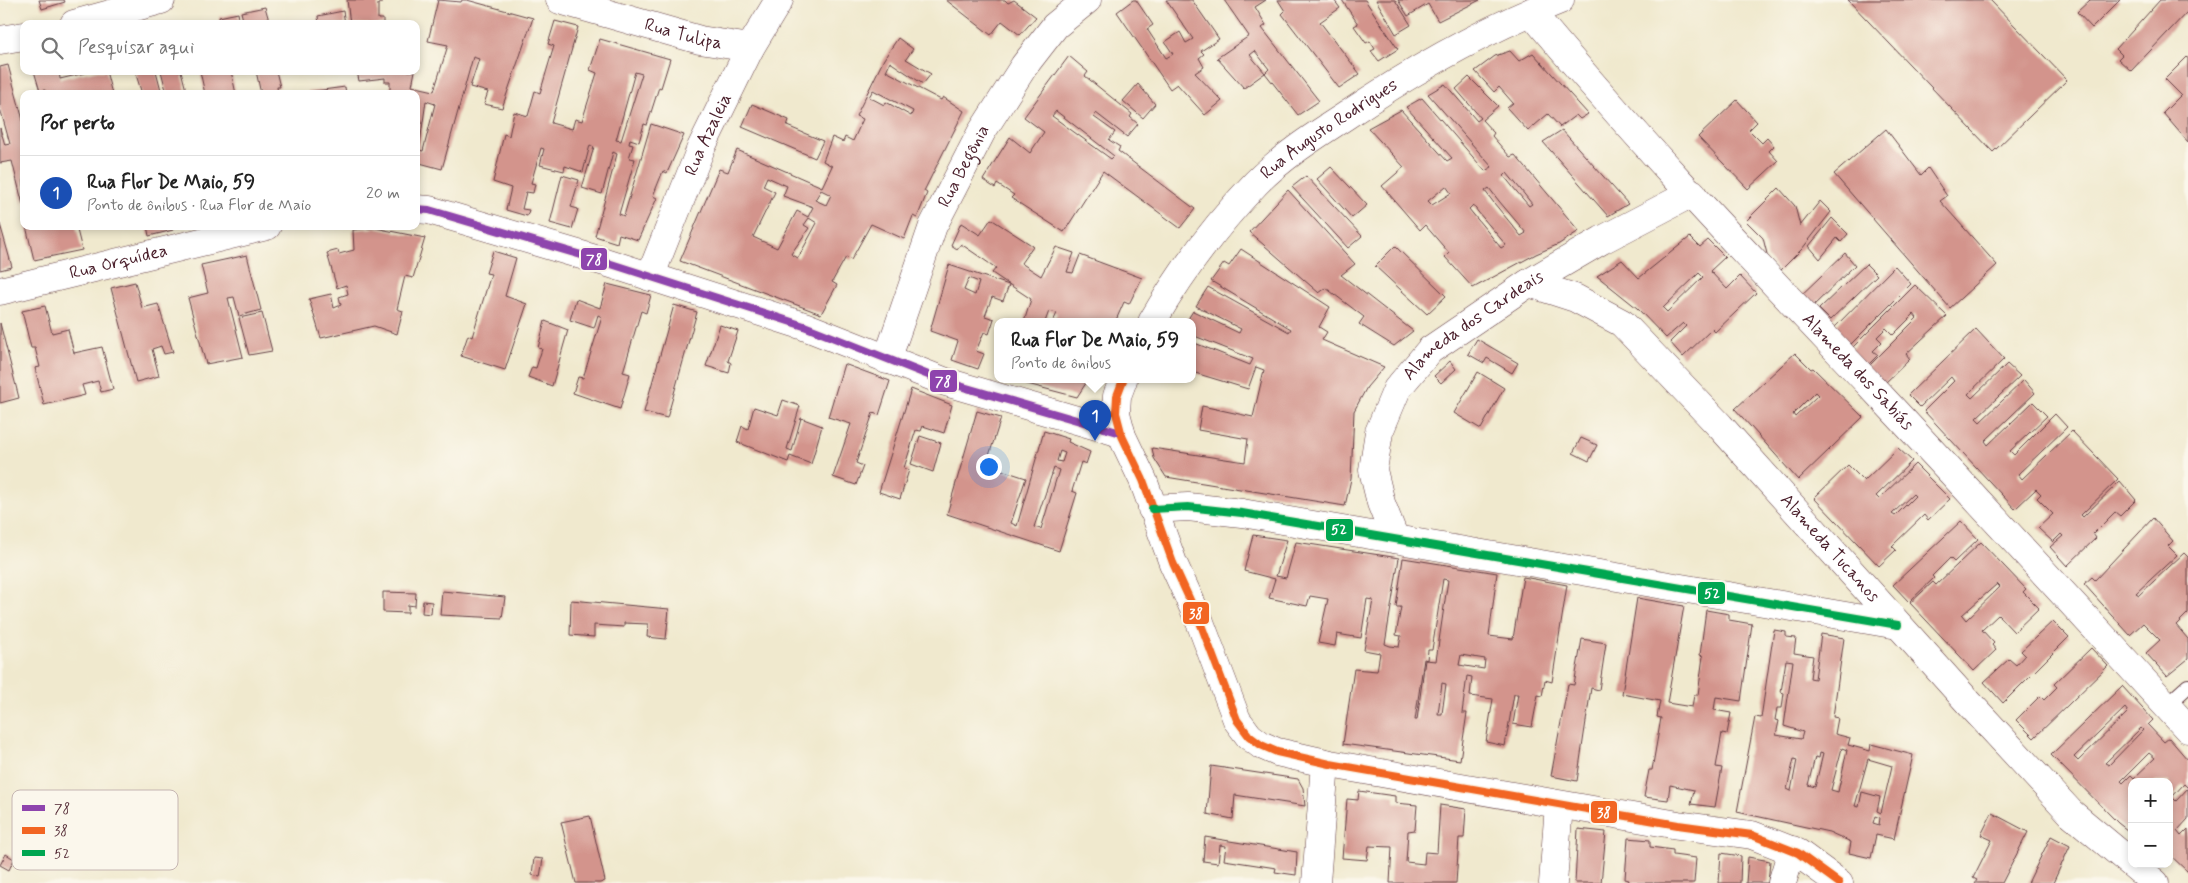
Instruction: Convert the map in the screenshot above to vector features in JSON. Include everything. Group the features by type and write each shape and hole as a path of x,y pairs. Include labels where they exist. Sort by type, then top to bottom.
{"street":[{"path":"88,20 161,0"},
{"name":"Rua Tulipa","path":"560,0 700,40 750,48"},
{"name":"Rua Azaleia","path":"650,277 701,148 750,48 779,0"},
{"name":"Rua Begônia","path":"887,360 933,226 980,133 1024,66 1055,26 1087,0"},
{"name":"Rua Augusto Rodrigues","path":"1154,318 1173,286 1223,220 1257,182 1297,148 1408,74 1530,12 1560,0"},
{"name":"Alameda dos Sabiás","path":"1530,12 1578,69 2022,546 2188,729"},
{"path":"0,40 20,37"},
{"name":"Alameda dos Cardeais","path":"1395,539 1381,503 1374,470 1379,432 1397,389 1430,350 1529,283 1602,240 1692,193"},
{"path":"420,210 448,216 650,277 804,326 946,382 1121,433"},
{"name":"Rua Orquídea","path":"0,290 250,230"},
{"name":"Alameda Tucanos","path":"1529,283 1575,298 1622,323 1720,426 1898,625 2071,813 2155,883"},
{"path":"1122,383 1117,396 1116,413 1121,433 1237,720 1249,736 1261,745 1277,752 1325,763 1560,805 1752,835 1792,850 1839,883"},
{"path":"1152,509 1188,507 1242,513 1898,625"},
{"path":"1316,883 1325,763"},
{"path":"1552,883 1560,805"},
{"path":"1782,883 1792,850"}],"lane":[{"path":"2166,706 2188,686"}],"building":[{"path":"39,0 64,0 65,2 42,9"},
{"path":"347,0 382,0 383,3 378,4 378,19 383,20 350,20"},
{"path":"438,0 461,2 462,0 467,0 533,18 502,108 484,104 488,92 470,87 479,59 473,57 442,169 420,163 420,150 423,151 435,104 426,101 420,143 420,90 390,90 390,82 385,82 385,78 359,81 358,75 414,75 412,86 434,91 448,45 428,41"},
{"path":"946,0 1005,0 1008,3 1014,0 1036,17 1020,35 1002,21 991,35"},
{"path":"1133,0 1136,0 1153,25 1147,29 1166,58 1173,54 1165,42 1180,32 1186,43 1193,39 1166,0 1192,0 1219,39 1201,51 1204,54 1199,58 1204,67 1195,73 1222,101 1205,115 1177,84 1170,89 1117,12"},
{"path":"1224,0 1266,0 1255,7 1266,25 1262,28 1319,101 1298,115 1265,73 1244,88 1217,58 1249,36","holes":["1255,51 1269,69 1265,73 1250,55"]},
{"path":"1278,0 1334,0 1340,8 1320,22 1360,74 1339,88 1282,14 1285,11"},
{"path":"1342,0 1365,0 1398,49 1379,61 1371,51 1375,49 1370,41 1366,43 1354,26 1358,24"},
{"path":"1376,0 1395,0 1411,25 1396,34"},
{"path":"1398,0 1480,0 1438,21 1428,4 1408,16"},
{"path":"1848,0 1990,0 2067,80 1993,152"},
{"path":"2090,0 2120,0 2092,28 2077,12"},
{"path":"2160,0 2188,0 2188,11 2131,71 2118,59 2122,55 2116,49"},
{"path":"265,7 269,20 243,20 241,12"},
{"path":"343,11 344,20 318,20 318,16"},
{"path":"238,13 239,20 219,20 219,17"},
{"path":"555,21 578,27 551,123 572,129 575,119 582,121 597,73 590,70 600,39 670,59 661,88 659,87 647,125 644,124 639,142 630,139 629,144 633,145 629,158 635,159 619,214 624,216 651,124 684,135 667,173 663,171 653,196 657,198 638,240 619,234 617,243 595,236 617,154 613,152 602,194 582,188 594,147 590,145 583,172 565,166 564,171 540,165 544,149 541,148 531,183 535,184 533,193 526,192 522,209 529,210 527,216 506,210 511,188 493,182 504,134 509,136 514,112 528,116 535,91 540,93 554,46 548,44","holes":["635,72 642,74 621,141 616,140"]},
{"path":"898,38 913,49 906,59 931,74 923,84 890,62 886,71 941,100 943,97 964,111 924,191 927,193 917,218 913,216 904,239 871,224 851,260 846,257 832,282 837,285 821,314 680,261 719,169 728,172 737,150 822,187 832,166 823,161 832,137 843,142 845,137 853,141 863,119 856,116 884,59","holes":["873,90 913,111 911,116 886,102 884,105 869,97","767,177 787,186 783,196 813,207 808,217 797,211 777,248 753,237 775,192 763,186","821,190 831,195 826,205 815,200","809,218 817,223 798,258 791,254 809,228 804,225"]},
{"path":"1510,51 1519,61 1533,53 1588,114 1580,119 1576,115 1560,127 1548,114 1528,131 1507,108 1513,103 1499,87 1494,92 1475,71 1495,56"},
{"path":"1069,56 1088,72 1085,76 1132,114 1130,117 1138,124 1127,137 1096,113 1094,117 1115,132 1109,140 1120,147 1118,151 1195,209 1180,228 1103,171 1064,232 1011,198 1014,195 997,184 995,188 983,180 1010,137 1030,153 1044,132 1024,117","holes":["1056,111 1114,156 1111,159 1052,116"]},
{"path":"2188,56 2188,142 2163,113 2181,95 2165,79"},
{"path":"8,65 20,109 20,193 12,161 0,163 0,128 5,145 10,144 0,108 0,67"},
{"path":"35,75 60,75 60,79 76,75 107,75 111,90 45,90 40,90"},
{"path":"136,75 157,75 161,90 141,90"},
{"path":"162,75 182,75 186,90 166,90"},
{"path":"201,75 232,75 235,90 204,90"},
{"path":"257,75 277,75 280,87 277,87 277,90 260,90"},
{"path":"1469,77 1498,106 1482,120 1494,133 1492,136 1510,157 1515,155 1579,231 1559,244 1536,254 1473,288 1445,257 1449,253 1425,225 1420,230 1382,186 1404,167 1368,128 1401,110 1447,161 1452,158 1406,107 1422,98 1485,171 1492,167 1428,94 1445,84 1477,121 1481,118 1456,89","holes":["1507,173 1532,204 1529,206 1504,176","1446,186 1451,193 1432,205 1428,201","1489,188 1526,233 1521,236 1485,191","1473,205 1506,245 1501,248 1469,209"]},
{"path":"1138,84 1155,104 1143,118 1123,101"},
{"path":"345,87 345,90 323,90"},
{"path":"1737,100 1757,122 1749,130 1762,143 1767,138 1774,146 1769,151 1778,161 1748,189 1698,137"},
{"path":"752,104 789,120 787,126 823,141 815,158 742,127"},
{"path":"1886,129 1921,175 1928,168 1947,196 1940,201 1997,265 1950,308 1834,174"},
{"path":"1562,130 1628,204 1608,216 1543,142"},
{"path":"1331,167 1367,205 1352,218 1317,179"},
{"path":"562,175 579,180 571,207 578,209 572,229 550,223"},
{"path":"1306,176 1362,236 1348,248 1292,187"},
{"path":"1779,188 1795,206 1800,226 1820,201 1831,212 1802,249 1779,272 1768,258 1763,238 1746,221"},
{"path":"1288,190 1355,264 1341,275 1413,331 1394,346 1359,324 1364,317 1326,288 1319,293 1249,232"},
{"path":"1832,218 1848,234 1841,242 1837,238 1820,259 1809,246"},
{"path":"991,219 1033,246 1021,263 1041,276 1056,247 1074,253 1067,272 1073,273 1080,255 1142,278 1129,304 1124,302 1117,318 1055,318 1057,313 1049,311 1046,318 1025,318 1031,299 992,273 996,268 961,244 957,249 951,245 961,223 980,235"},
{"path":"0,224 12,267 0,270"},
{"path":"27,230 77,230 82,250 34,260"},
{"path":"148,230 173,230 149,236"},
{"path":"353,230 385,230 425,238 413,278 405,276 397,309 403,311 397,334 374,326 321,338 309,299 331,294 334,308 341,305 339,297 348,294 346,285 337,288 327,253 338,250 339,254 354,250"},
{"path":"1690,237 1700,247 1708,240 1725,257 1710,271 1727,289 1740,276 1756,293 1715,332 1712,329 1683,357 1670,342 1686,326 1683,323 1666,338 1637,308 1597,276 1622,260 1639,278","holes":["1699,273 1703,277 1667,312 1663,308"]},
{"path":"1395,246 1446,296 1427,314 1375,266"},
{"path":"1241,249 1330,307 1319,327 1327,332 1322,340 1384,367 1367,387 1354,411 1351,479 1345,506 1166,477 1154,458 1152,448 1245,462 1248,439 1198,430 1202,406 1253,417 1264,370 1256,367 1248,389 1196,373 1196,344 1250,365 1253,359 1196,337 1196,318 1189,318 1193,311 1239,333 1241,329 1196,306 1208,287 1289,332 1291,329 1211,281 1224,263 1229,266"},
{"path":"493,251 516,258 505,296 527,304 505,370 461,356 468,335 472,337 491,274 486,273"},
{"path":"1845,253 1855,265 1809,310 1797,299"},
{"path":"247,255 261,310 239,316 234,297 228,298 243,357 206,364 188,298 208,293 201,265"},
{"path":"1866,264 1877,275 1830,320 1819,309"},
{"path":"949,265 1009,285 1003,301 992,297 985,316 994,319 989,334 984,332 976,351 984,354 978,369 952,360 958,341 930,331","holes":["969,278 979,282 975,295 964,290"]},
{"path":"1895,266 1911,284 1845,350 1829,333"},
{"path":"135,282 142,308 158,304 173,352 164,354 161,346 152,349 159,376 136,382 111,288"},
{"path":"607,284 651,295 646,313 641,311 623,372 630,374 620,409 573,393 578,377 583,378 602,317 598,315 594,328 570,320 576,299 600,308"},
{"path":"1915,285 1947,316 1906,354 1910,359 1883,385 1867,368 1917,318 1914,314 1893,335 1886,328 1877,337 1882,342 1873,351 1878,355 1865,368 1849,351"},
{"path":"674,305 697,312 667,418 644,412"},
{"path":"45,306 52,333 68,329 74,353 102,347 113,389 101,392 98,381 82,385 85,395 44,405 35,368 40,367 35,348 31,348 22,311"},
{"path":"262,313 272,351 249,355 239,318"},
{"path":"545,321 568,330 552,386 528,377 532,367 536,368 542,349 538,348"},
{"path":"0,323 19,398 0,403"},
{"path":"720,325 738,331 728,361 731,363 729,373 706,366"},
{"path":"1976,329 2004,359 1968,394 1972,398 2007,364 2020,376 1976,418 1980,422 2024,380 2035,393 1985,441 1988,445 2033,402 2047,416 2010,451 2014,455 2055,414 2067,427 2018,474 2022,479 2072,431 2118,479 2081,515 2083,517 2120,481 2136,500 2120,516 2115,512 2093,534 2096,538 2067,566 2050,547 2063,536 2061,534 2053,542 2038,528 2053,514 2037,498 2041,494 2036,489 2015,509 1924,411 1954,381 1951,377 1920,407 1908,395"},
{"path":"1477,339 1518,363 1512,373 1487,358 1484,363 1468,354"},
{"path":"1795,353 1863,417 1798,480 1735,409","holes":["1815,392 1818,395 1795,417 1793,414"]},
{"path":"1450,361 1456,369 1441,383 1434,376"},
{"path":"844,364 890,381 879,415 873,413 856,463 863,466 856,485 833,477 851,424 828,417"},
{"path":"1478,372 1504,388 1481,429 1454,413"},
{"path":"1023,383 1086,383 1077,397"},
{"path":"911,389 952,405 944,433 923,426 921,431 916,430 904,468 909,470 900,499 879,492"},
{"path":"783,400 800,406 787,449 792,451 801,418 822,426 811,464 790,456 788,462 737,442 742,426 748,429 754,407 778,415"},
{"path":"977,411 1001,418 986,465 1026,478 1011,523 1017,526 1044,431 1069,439 1068,442 1090,452 1086,464 1081,462 1072,491 1077,493 1059,551 947,514","holes":["1060,451 1065,453 1062,462 1057,461","1054,468 1059,470 1041,529 1034,527"]},
{"path":"920,436 941,443 933,472 911,464"},
{"path":"1581,438 1597,445 1589,461 1573,453"},
{"path":"1898,448 1912,461 1876,496 1879,499 1915,464 1950,499 1928,520 1924,515 1892,546 1896,550 1879,566 1814,498 1848,465 1864,481","holes":["1913,494 1915,496 1895,516 1892,514"]},
{"path":"2153,518 2173,541 2168,546 2177,555 2136,593 2139,595 2184,553 2188,557 2188,613 2176,625 2188,639 2188,659 2167,676 2146,653 2160,640 2143,623 2130,635 2084,584 2092,577 2095,580"},
{"path":"1961,521 1978,539 1954,562 1950,558 1932,576 1934,578 1909,602 1893,585"},
{"path":"1253,535 1287,540 1276,576 1286,578 1296,542 1399,558 1385,644 1399,647 1401,636 1396,635 1401,607 1396,607 1403,558 1497,573 1489,636 1513,639 1523,577 1567,585 1552,682 1545,680 1542,696 1538,695 1532,727 1513,724 1518,694 1514,694 1505,746 1486,742 1493,699 1470,696 1472,677 1467,676 1462,713 1467,713 1460,760 1343,744 1354,669 1377,671 1380,653 1364,650 1373,600 1367,599 1361,638 1337,634 1335,646 1318,643 1328,599 1310,596 1307,606 1269,598 1275,579 1244,571","holes":["1443,579 1448,580 1436,661 1425,660 1417,720 1415,720 1424,659 1427,660 1428,650 1432,650","1461,655 1485,659 1484,669 1459,665","1442,683 1446,684 1442,714 1438,714"]},
{"path":"1981,542 2026,589 2023,592 2039,608 2014,632 1998,615 1982,630 1994,643 1992,645 1996,650 1974,671 1910,603 1933,582 1936,585","holes":["1997,584 2000,587 1966,620 1962,615"]},
{"path":"442,591 505,597 502,618 440,615"},
{"path":"383,592 416,593 415,606 408,605 408,613 383,612"},
{"path":"1637,598 1684,606 1667,703 1692,707 1694,695 1698,695 1703,656 1700,655 1706,610 1729,614 1729,620 1752,624 1741,701 1716,697 1714,710 1731,713 1727,734 1722,733 1716,767 1722,768 1715,807 1691,804 1694,790 1670,785 1668,800 1644,797 1649,770 1652,770 1661,718 1657,717 1660,701 1622,694"},
{"path":"571,600 669,609 666,639 647,637 648,624 624,623 624,627 594,625 594,637 570,635"},
{"path":"423,601 432,602 431,614 422,613"},
{"path":"2053,621 2069,637 2003,703 1984,682 2009,659 2016,665 2025,655 2021,651"},
{"path":"1774,630 1786,632 1786,637 1796,638 1794,653 1813,656 1810,678 1815,679 1821,634 1844,638 1833,717 1838,718 1835,734 1850,738 1848,745 1870,751 1871,744 1913,755 1894,839 1876,835 1871,858 1849,853 1851,842 1829,832 1737,812 1755,717 1761,718","holes":["1786,660 1793,661 1784,726 1803,732 1801,739 1776,735 1779,721 1775,720 1777,708 1782,708 1784,693 1781,692","1842,748 1847,750 1838,792 1831,790","1820,753 1823,754 1815,787 1808,785 1815,757 1819,758","1794,759 1797,760 1791,791 1787,789","1868,759 1892,766 1881,813 1877,811 1880,797 1862,792 1859,807 1855,806","1875,816 1880,818 1879,825 1873,823"]},
{"path":"1582,639 1606,643 1599,690 1591,688 1577,781 1551,776 1568,684 1574,685"},
{"path":"2091,648 2108,666 2034,738 2016,720 2040,696 2044,700 2057,687 2054,684"},
{"path":"2122,686 2153,720 2148,725 2164,742 2169,738 2188,760 2188,788 2184,784 2173,796 2173,778 2134,778 2155,758 2149,753 2121,781 2123,783 2128,778 2128,831 2051,755","holes":["2125,708 2128,712 2078,761 2074,757","2141,728 2143,730 2109,765 2105,763"]},
{"path":"1211,766 1298,779 1303,788 1305,806 1235,795 1233,819 1207,814"},
{"path":"2188,788 2188,819 2177,831 2181,836 2188,829 2188,872 2173,858 2173,798 2176,801"},
{"path":"1359,791 1395,796 1395,803 1417,805 1415,830 1408,831 1406,862 1424,864 1425,852 1437,853 1440,805 1466,809 1464,838 1459,838 1456,883 1390,883 1392,847 1369,846 1367,860 1342,858 1347,799 1358,800"},
{"path":"1992,813 2028,832 2002,883 1975,883 1977,880 1973,878 1992,840 1981,835"},
{"path":"590,816 605,881 600,883 576,883 561,822"},
{"path":"1578,829 1606,832 1601,883 1575,883"},
{"path":"2051,836 2070,846 2053,883 2028,883"},
{"path":"1205,837 1297,852 1296,875 1275,872 1276,868 1224,860 1226,846 1220,845 1218,863 1203,861"},
{"path":"1628,838 1650,840 1650,847 1673,850 1673,855 1696,858 1694,883 1628,883 1629,880 1625,879"},
{"path":"1721,853 1741,856 1740,883 1719,883"},
{"path":"6,854 12,858 9,870 0,865"},
{"path":"1748,857 1770,861 1768,883 1746,883"},
{"path":"534,858 543,859 540,877 532,875"}],"transit line":[{"name":"78","path":"420,209 429,210 605,262 804,326 946,382 1121,433"},
{"name":"38","path":"1122,383 1117,396 1116,413 1122,436 1143,480 1173,563 1200,622 1237,720 1249,736 1261,745 1277,752 1330,764 1678,825 1752,835 1798,853 1839,883"},
{"name":"52","path":"1152,509 1188,507 1242,513 1898,625"}],"place":[{"name":"Rua Flor De Maio, 59","path":"1095,441"}]}
